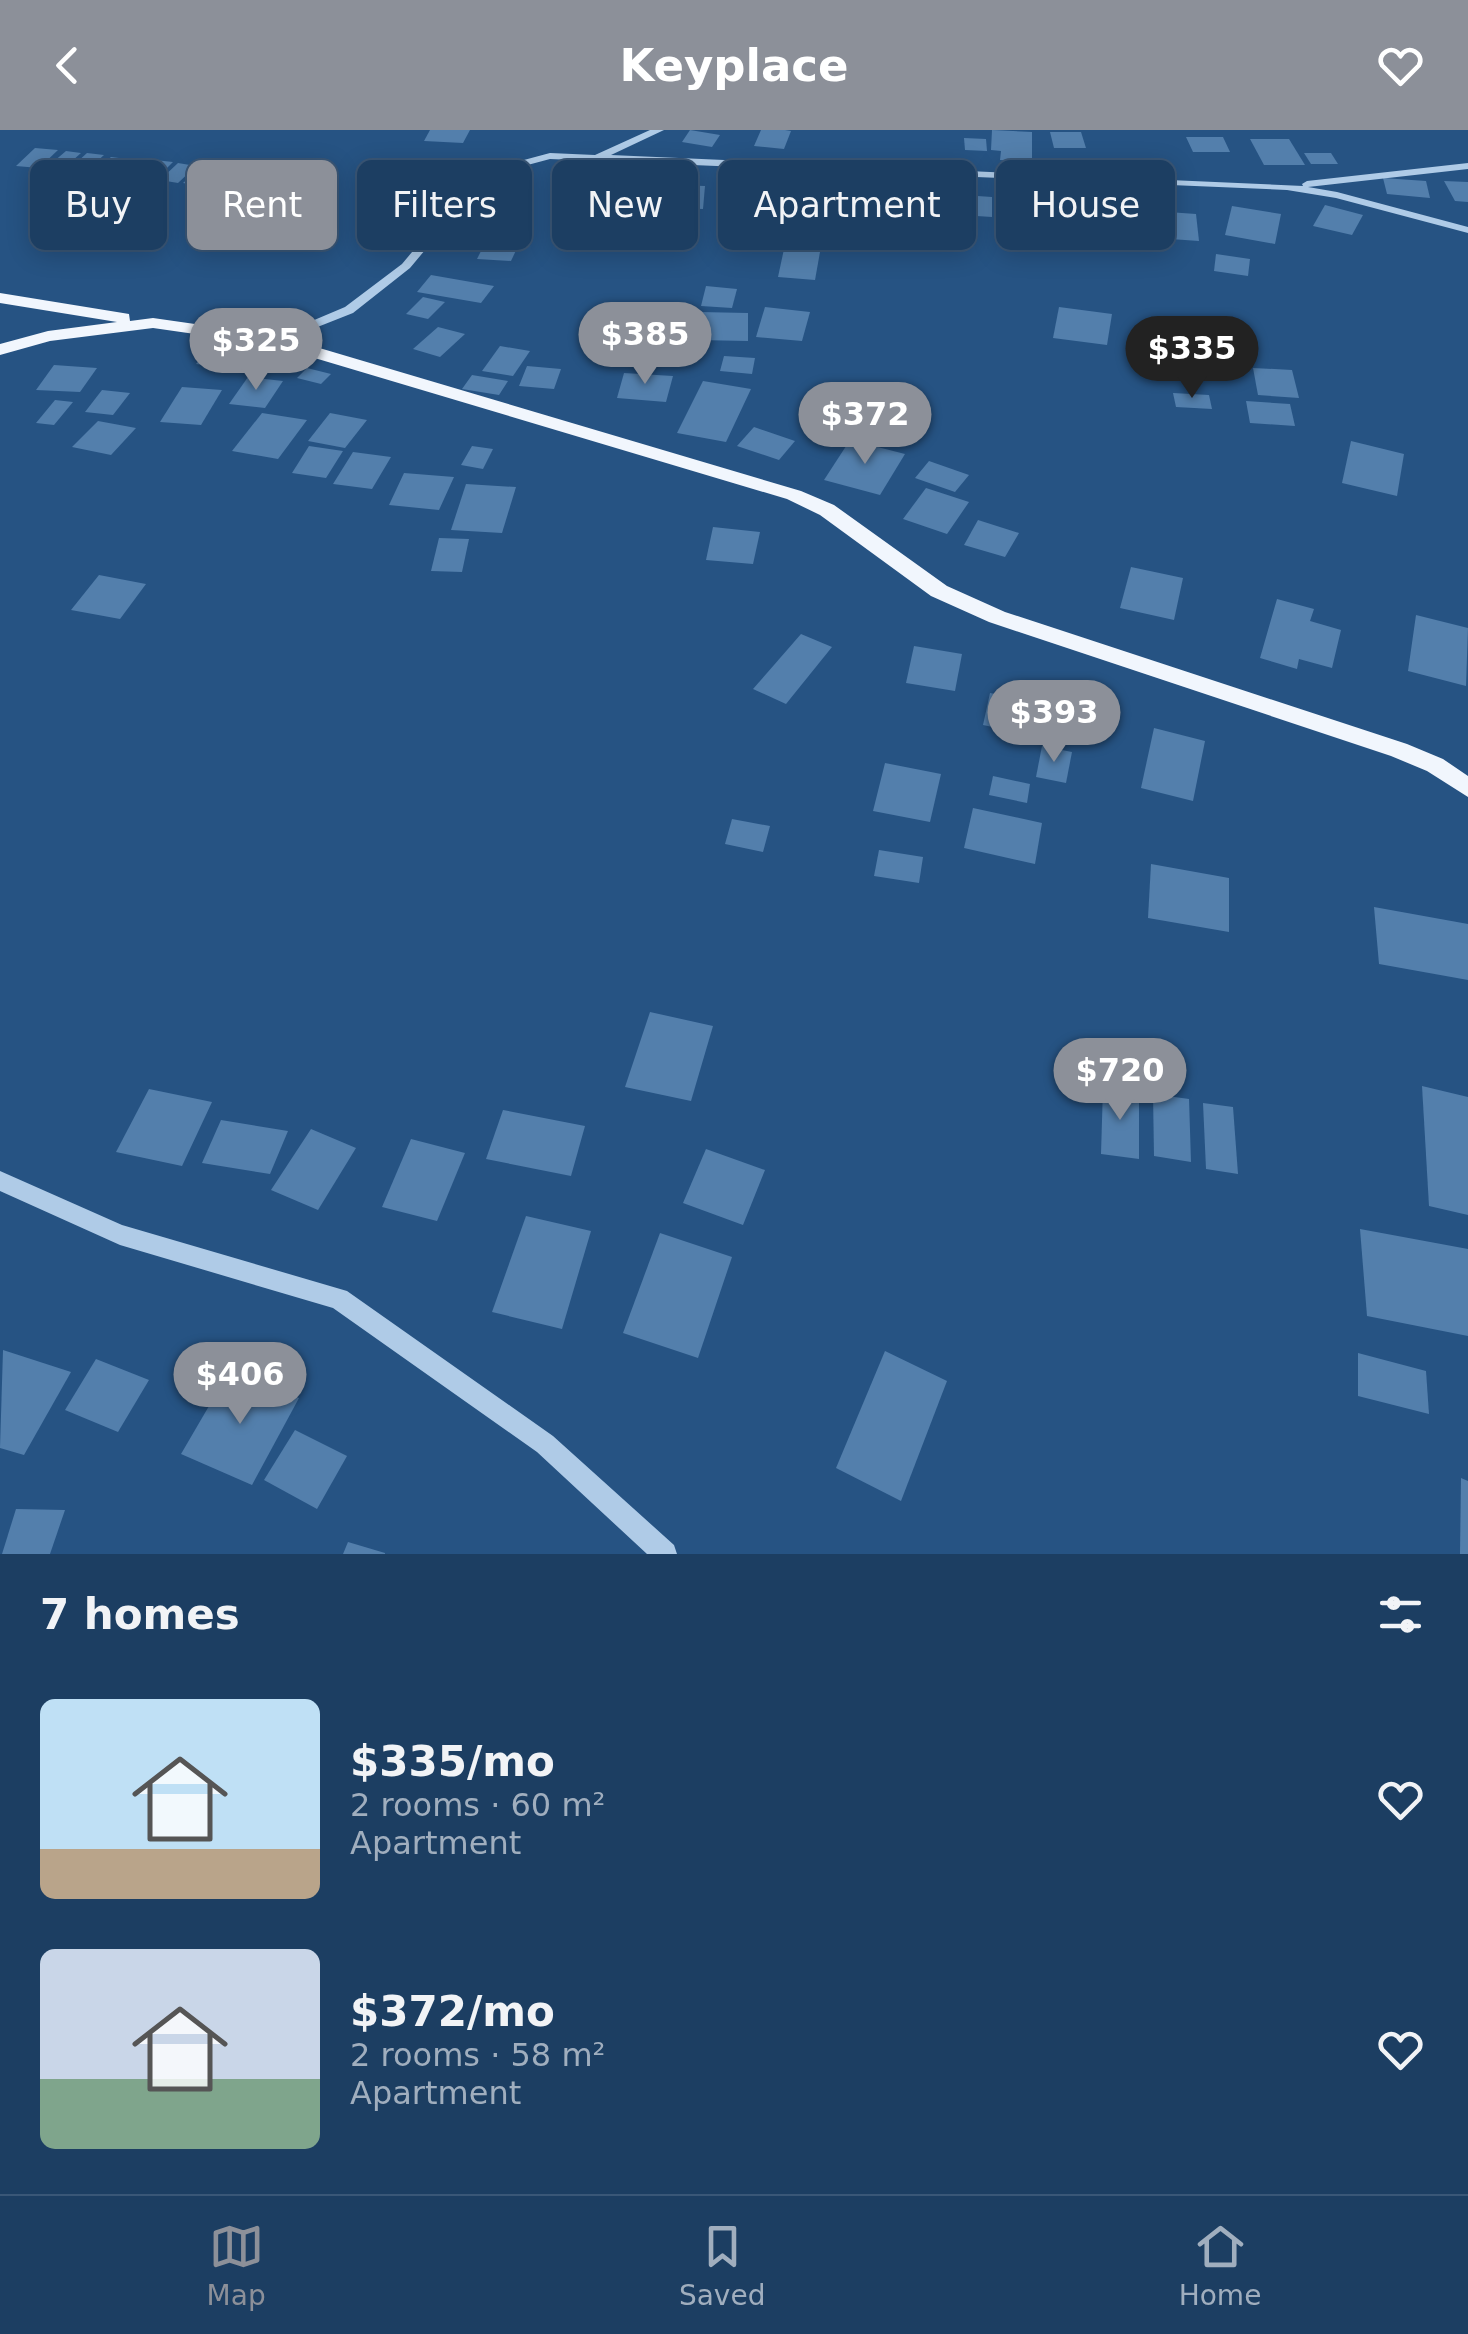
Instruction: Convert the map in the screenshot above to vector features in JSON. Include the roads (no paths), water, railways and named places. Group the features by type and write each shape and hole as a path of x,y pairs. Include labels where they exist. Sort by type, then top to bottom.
{"main road":[{"path":"0,298 273,340 794,495 827,510 939,590 996,618 1400,750 1435,765 1468,788"},
{"path":"0,350 48,336 152,323"}],"street":[{"path":"596,158 659,130"},
{"path":"273,340 349,310 406,266 483,174 550,156 1287,186 1337,195 1468,230"},
{"path":"1287,186 1468,166"},
{"path":"0,1181 120,1235 339,1299 545,1444 664,1554"}]}
